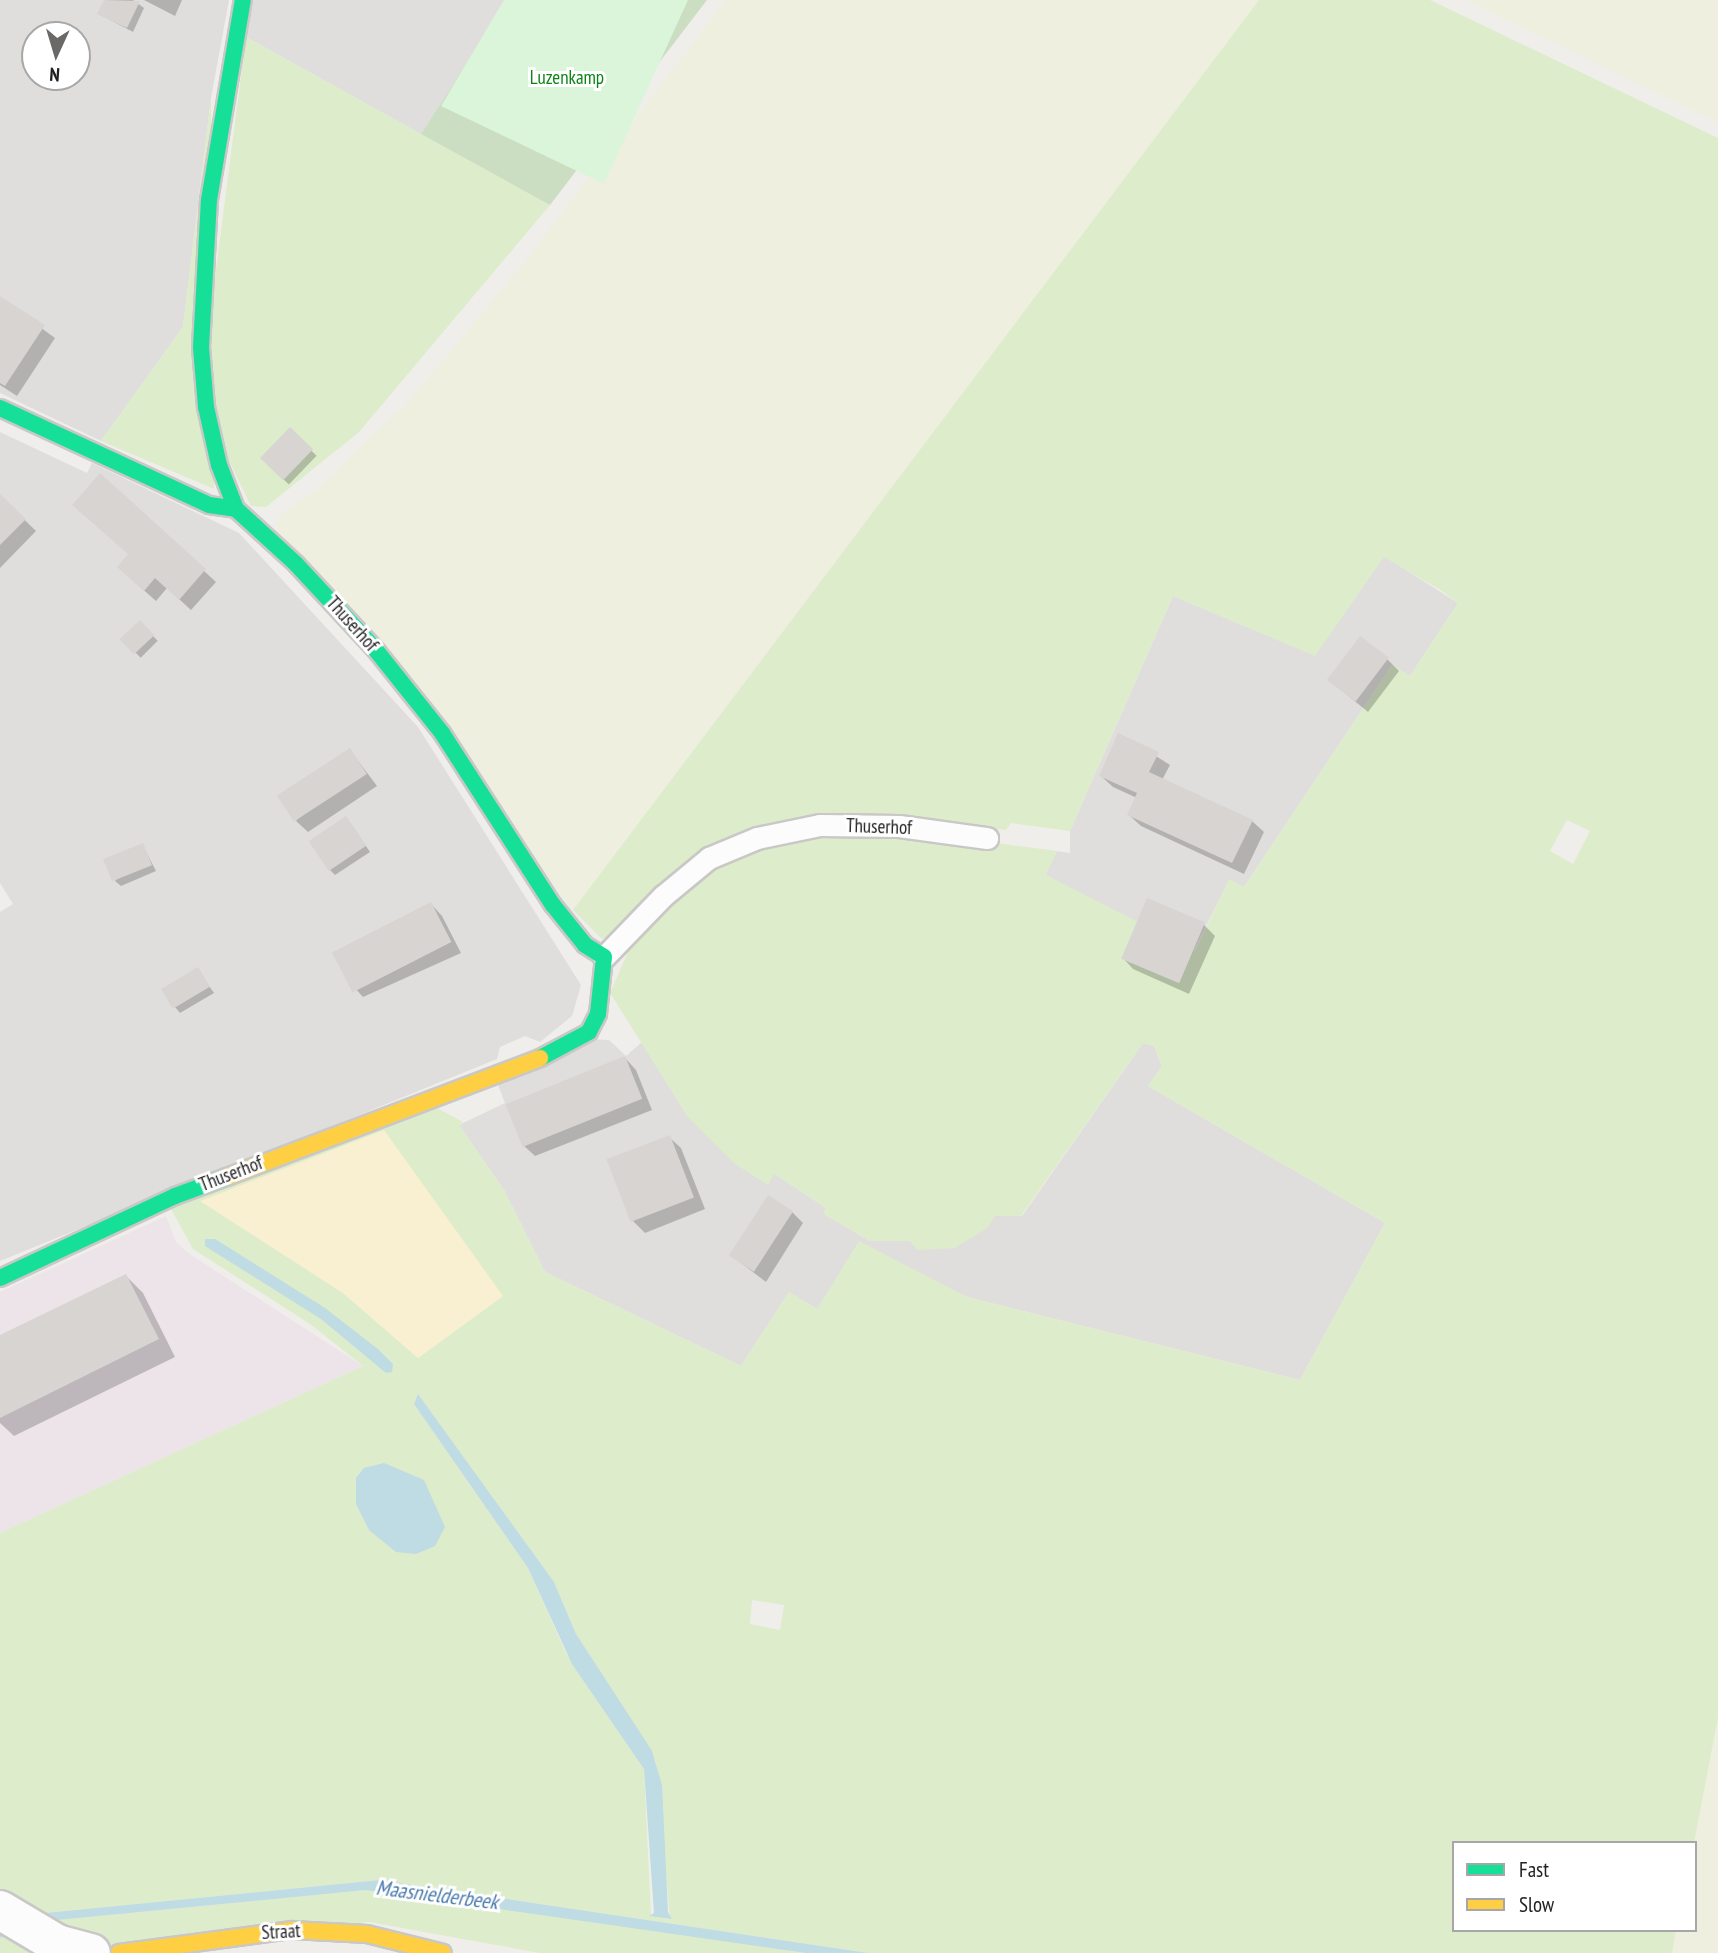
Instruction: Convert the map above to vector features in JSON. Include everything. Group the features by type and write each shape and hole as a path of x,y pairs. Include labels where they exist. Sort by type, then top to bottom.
{"street":[{"path":"0,408 209,505 236,509 219,466 209,419 201,347 209,200 243,0"},
{"name":"Thuserhof","path":"0,1278 175,1196 529,1064 589,1031 598,1014 604,957 584,945 552,905 442,733 375,649 296,564 236,509"},
{"path":"0,1910 74,1948"},
{"name":"Straat","path":"118,1953 292,1930 367,1934 443,1953"}],"lane":[{"name":"Thuserhof","path":"604,957 663,896 709,858 757,838 834,825 899,825 987,838"}],"shaded area":[{"path":"0,0 229,0 211,98 183,327 101,441 0,393"},
{"path":"247,0 507,0 421,134 246,37"},
{"path":"0,432 87,473 92,463 239,533 418,727 581,985 572,1016 540,1042 525,1036 500,1047 497,1059 0,1261 0,912 13,904 0,883"},
{"path":"1384,556 1458,603 1410,676 1392,665 1244,887 1229,880 1179,980 1122,954 1136,922 1045,875 1057,851 1070,853 1070,831 1173,596 1314,655"},
{"path":"588,1039 609,1040 626,1056 642,1042 688,1117 826,1208 824,1214 870,1241 910,1241 995,1216 1022,1216 1143,1043 1154,1046 1162,1066 1148,1086 1385,1223 1300,1380 967,1297 928,1278 817,1309 789,1292 741,1366 545,1272 504,1190 459,1125 505,1103 498,1085"},
{"path":"166,1216 176,1242 188,1253 363,1366 0,1533 0,1292"}],"green space":[{"name":"Luzenkamp","path":"504,0 688,0 604,184 441,106"},
{"name":"Luzenkamp","path":"507,0 707,0 550,205 421,134"},
{"path":"726,0 1259,0 573,910 278,529 278,517 316,490 408,402 511,279"},
{"path":"1259,0 1430,0 1718,138 1718,1717 1694,1841 1452,1841 1452,1932 1676,1932 1672,1953 868,1953 380,1880 35,1914 0,1898 0,1533 363,1366 310,1324 193,1249 170,1207 435,1107 463,1122 459,1125 504,1190 545,1272 741,1366 789,1292 817,1309 859,1241 967,1297 1300,1380 1385,1223 1148,1086 1162,1066 1154,1046 1143,1043 1021,1216 995,1216 987,1228 955,1248 917,1250 910,1241 870,1241 824,1214 826,1208 774,1174 768,1185 735,1164 688,1117 610,993 631,945 676,891 723,861 758,848 821,834 935,835 1057,851 1046,875 1195,951 1229,879 1244,887 1392,665 1410,676 1458,603 1384,557 1315,656 1173,596 1070,831 1011,823 1006,830 904,817 754,833 613,934 602,939 573,910","holes":["1567,820 1590,831 1573,864 1550,851","201,1201 503,1296 418,1358 343,1293","418,1394 554,1582 576,1634 656,1762 670,1919 651,1916 644,1769 566,1653 528,1568 414,1404","752,1600 784,1605 780,1630 750,1624"]},
{"path":"1466,0 1718,0 1718,122 1692,110"},
{"path":"246,37 550,205 359,432 266,507 251,506 220,442 206,347"},
{"path":"211,98 214,489 101,441 183,327"},
{"path":"1718,1717 1718,1953 1672,1953 1676,1932 1697,1932 1697,1841 1694,1841"},
{"path":"366,1890 394,1891 806,1953 540,1953 369,1922 51,1953 0,1953 0,1938 47,1921"}],"sand":[{"path":"384,1130 503,1296 418,1358 343,1293 200,1201"}],"water":[{"path":"205,1239 215,1239 325,1308 379,1350 393,1364 392,1372 386,1373 321,1319 205,1246"},
{"path":"418,1394 554,1582 576,1634 652,1751 662,1785 668,1912 672,1919 649,1916 654,1913 644,1769 572,1664 528,1568 414,1404"},
{"path":"384,1463 424,1480 445,1527 435,1546 416,1554 396,1552 369,1530 356,1504 356,1478 364,1468"},
{"name":"Maasnielderbeek","path":"380,1880 868,1953 806,1953 366,1890 47,1921 0,1938 0,1929 35,1914"}],"building":[{"path":"104,0 140,1 127,28 97,14"},
{"path":"0,296 45,325 5,386 0,383"},
{"path":"290,427 313,449 283,480 260,458"},
{"path":"100,473 206,569 179,600 155,578 144,591 117,567 128,554 72,505"},
{"path":"0,494 26,519 0,545"},
{"path":"140,620 154,635 134,654 120,639"},
{"path":"1360,636 1389,658 1356,702 1327,680"},
{"path":"1118,733 1159,752 1149,772 1253,820 1232,863 1127,815 1137,793 1099,776"},
{"path":"350,748 367,774 294,821 277,795"},
{"path":"346,816 366,846 329,871 309,841"},
{"path":"143,843 152,865 112,881 103,859"},
{"path":"1147,898 1205,923 1179,983 1121,959"},
{"path":"431,902 451,942 353,992 332,952"},
{"path":"198,967 210,987 173,1009 161,989"},
{"path":"625,1056 642,1099 523,1147 505,1104"},
{"path":"670,1135 694,1198 631,1222 607,1159"},
{"path":"768,1195 793,1211 754,1272 729,1255"},
{"path":"126,1274 159,1339 0,1418 0,1335"}],"traffic: fast":[{"path":"236,509 219,465 206,407 201,347 209,200 243,0"},
{"path":"0,408 209,505 236,509 296,564 375,649 442,733 553,905 585,945 604,957 598,1014 589,1032 540,1058"},
{"path":"0,1278 175,1196 227,1177"}],"traffic: slow":[{"path":"227,1177 540,1058"},
{"path":"119,1953 292,1930 367,1934 443,1953"}]}
